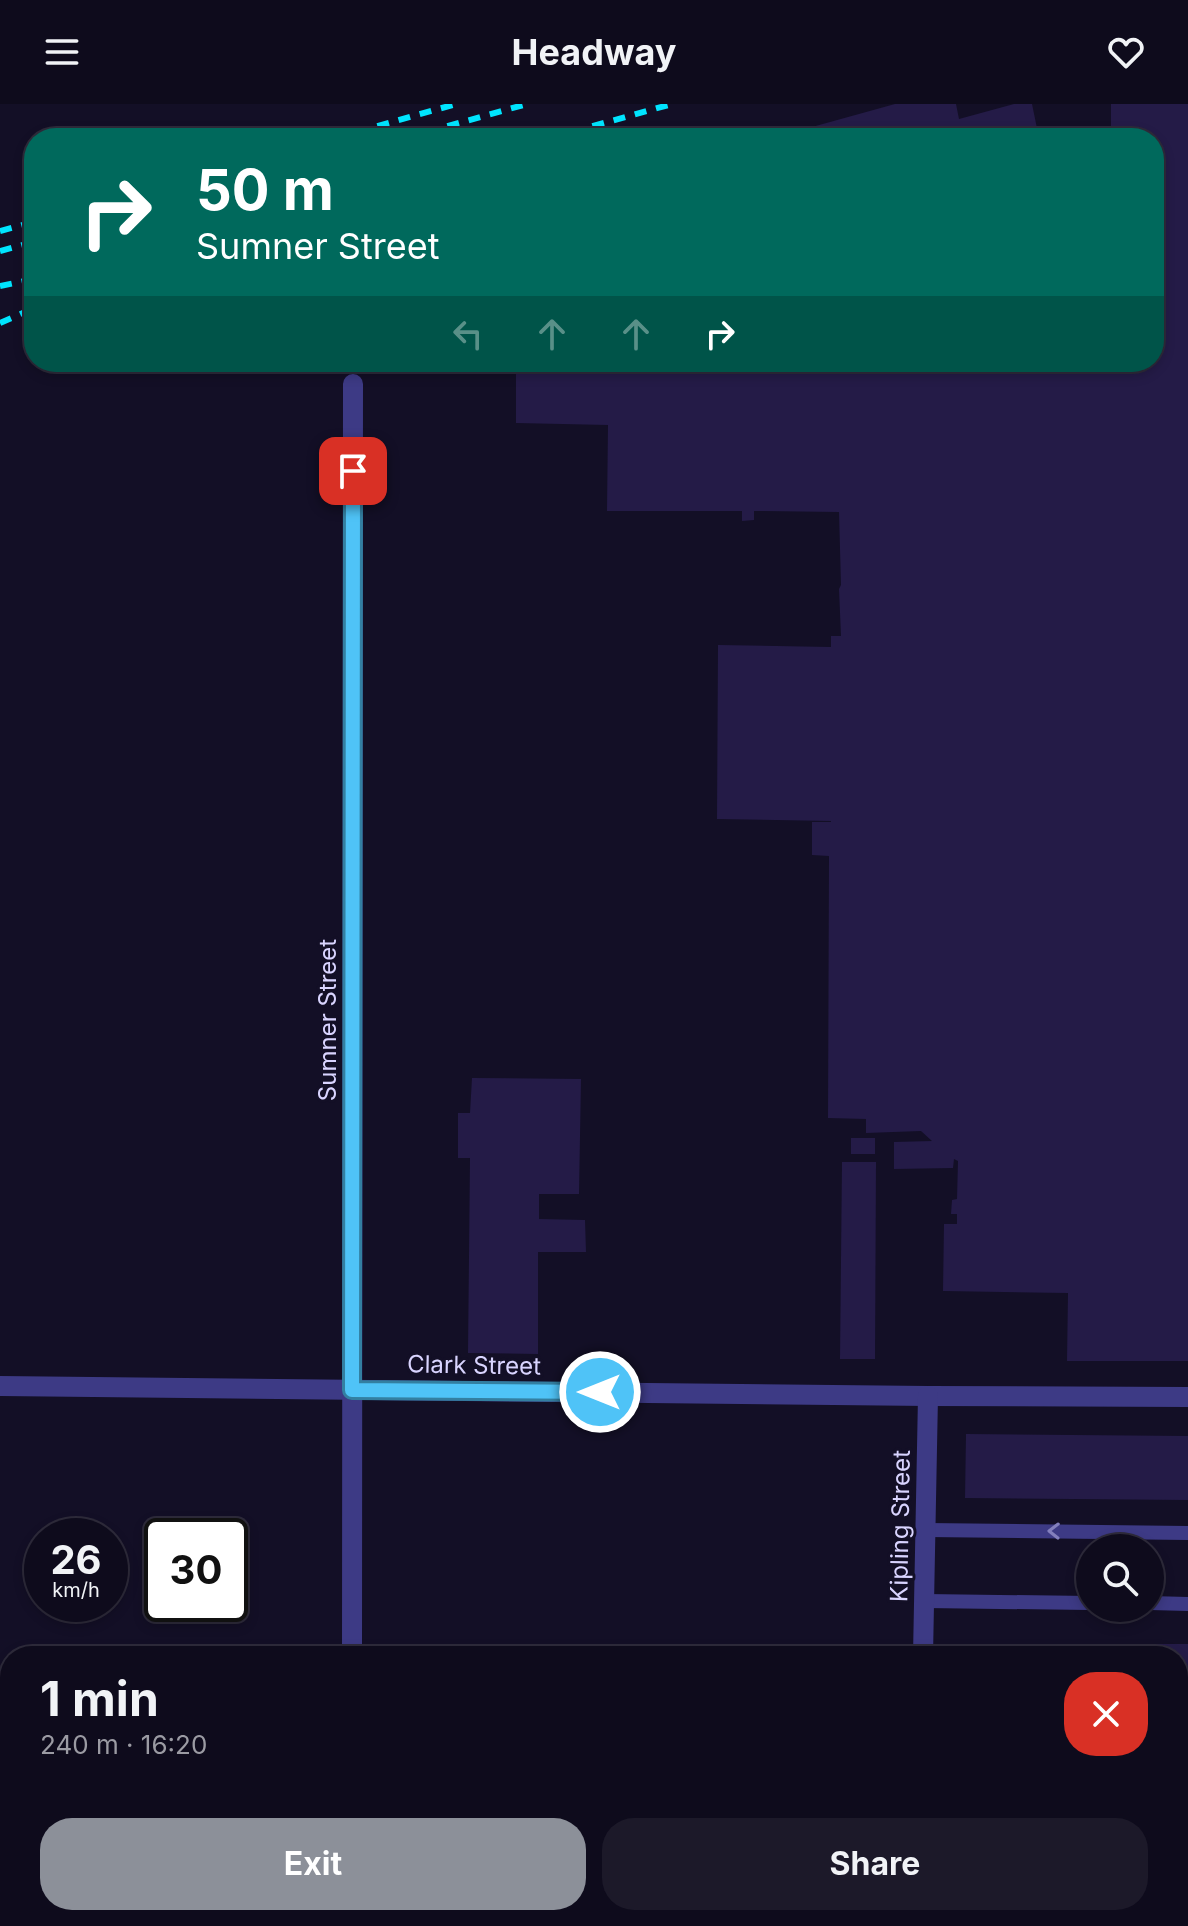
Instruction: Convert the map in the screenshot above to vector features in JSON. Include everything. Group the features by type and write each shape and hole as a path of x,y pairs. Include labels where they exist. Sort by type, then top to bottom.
{"street":[{"name":"Sumner Street","path":"352,1646 353,384"},
{"name":"Clark Street","path":"0,1386 1188,1397"},
{"name":"Kipling Street","path":"923,1646 928,1396"}],"lane":[{"path":"926,1530 1188,1533"},
{"path":"925,1601 1076,1603"},
{"path":"1164,1603 1188,1604"}],"building":[{"path":"895,104 956,104 959,119 1014,104 1032,104 1037,128 812,128"},
{"path":"1111,104 1188,104 1188,1361 1067,1361 1068,1293 943,1291 944,1224 957,1224 957,1214 951,1214 952,1200 957,1199 958,1161 954,1159 953,1168 894,1169 894,1142 932,1141 921,1131 866,1133 866,1119 828,1118 829,856 812,855 812,822 831,821 717,819 718,645 831,647 831,636 841,636 839,512 754,511 754,520 742,521 742,511 607,511 608,425 516,423 516,372 1164,372 1164,128 1111,128"},
{"path":"472,1078 581,1079 579,1194 539,1194 539,1219 585,1220 586,1252 538,1252 538,1354 468,1353 470,1158 458,1158 458,1113 470,1113"},
{"path":"851,1138 875,1138 875,1154 851,1154"},
{"path":"842,1162 876,1162 875,1359 840,1359"},
{"path":"966,1434 1188,1436 1188,1500 965,1498"},
{"path":"1108,1644 1188,1644 1188,1646"}],"railway":[{"path":"371,128 456,104"},
{"path":"441,128 527,104"},
{"path":"586,128 672,104"},
{"path":"0,231 24,225"},
{"path":"0,251 24,245"},
{"path":"0,286 24,281"},
{"path":"0,323 24,312"}],"route":[{"path":"353,471 352,1390 600,1392"}]}
